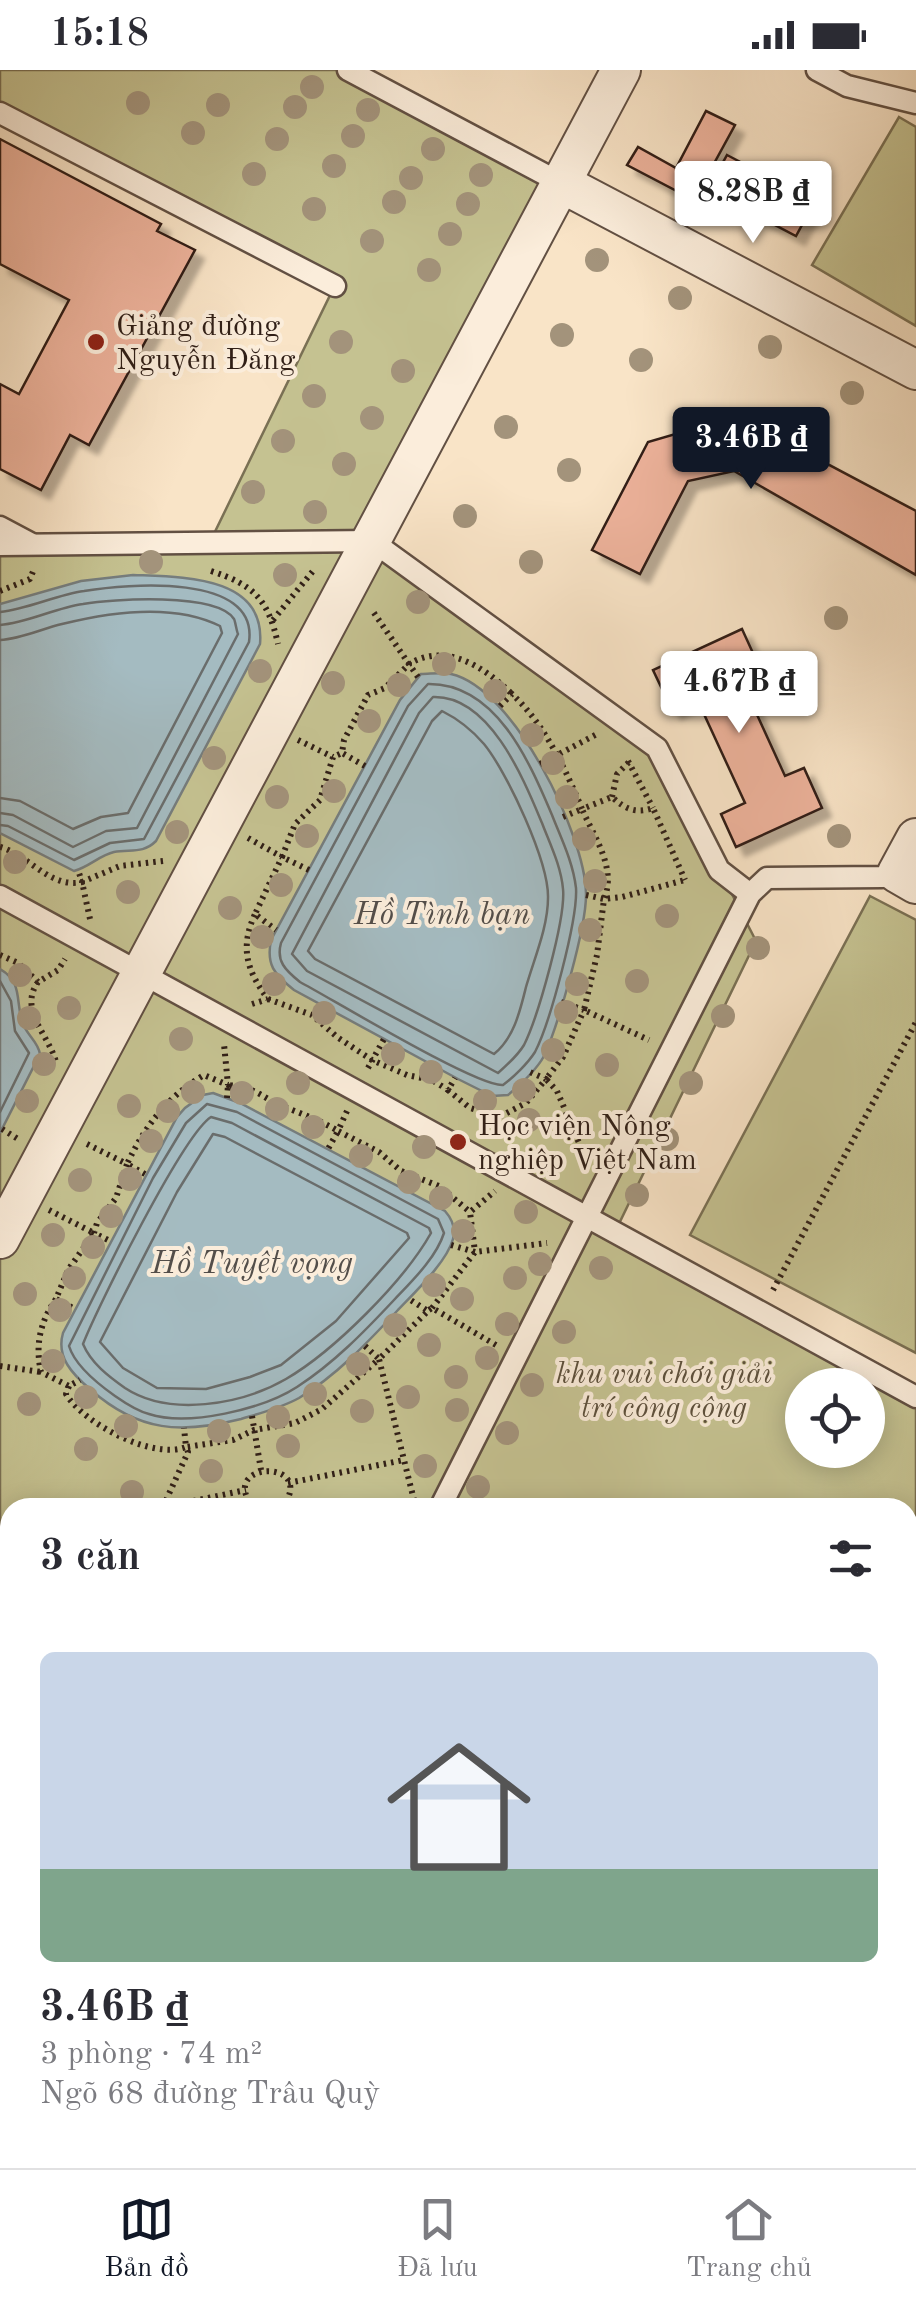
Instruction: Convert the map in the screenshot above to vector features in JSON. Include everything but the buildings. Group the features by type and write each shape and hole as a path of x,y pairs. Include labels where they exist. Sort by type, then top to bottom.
{"street":[{"path":"0,1239 352,580 354,542 621,70"},
{"path":"559,182 916,370"},
{"path":"906,878 916,838"}],"lane":[{"path":"348,70 559,182"},
{"path":"817,70 847,86 916,103"},
{"path":"0,113 335,286"},
{"path":"0,527 33,545"},
{"path":"0,545 354,542 656,748 720,870 750,894"},
{"path":"445,1498 750,894 767,878 906,878"},
{"path":"0,896 916,1397"}],"path":[{"path":"272,620 354,542"},
{"path":"160,544 184,563 236,580 256,593 272,620 281,660"},
{"path":"352,580 418,677"},
{"path":"228,1098 228,1021 251,1004 268,999 312,1016 372,1060 407,1075 432,1080 470,1108 499,1117 526,1103 546,1080 563,1057 584,1010 608,887 604,857 558,754 524,706 478,668 434,653 409,664 385,688 368,695 344,740 342,753"},
{"path":"500,706 512,694"},
{"path":"540,764 598,733 608,737"},
{"path":"622,747 685,880"},
{"path":"342,753 365,766"},
{"path":"268,999 246,956 244,940 295,824 320,800 333,758 342,753"},
{"path":"612,797 617,774 629,762"},
{"path":"563,816 612,797"},
{"path":"612,797 628,810 643,812 653,808"},
{"path":"242,834 309,870"},
{"path":"0,847 13,850 52,878 66,883 82,882 120,866 169,860"},
{"path":"78,870 90,918 58,970 33,988 33,1018 51,1042 72,1136 144,1174"},
{"path":"586,895 622,897 720,870"},
{"path":"254,914 276,930"},
{"path":"0,955 18,963 38,982"},
{"path":"561,1002 671,1050"},
{"path":"760,1312 916,1022"},
{"path":"530,1072 557,1091 600,1191"},
{"path":"41,1372 40,1330 68,1270 116,1198 127,1164 154,1116 184,1088 204,1075 228,1085 257,1090 338,1131 328,1149"},
{"path":"448,1090 455,1078"},
{"path":"80,1380 69,1386 66,1394 76,1408 116,1434 167,1451 295,1424 379,1358 430,1309 474,1252 470,1212 495,1190 505,1172"},
{"path":"38,1205 110,1240"},
{"path":"451,1245 474,1252 575,1240"},
{"path":"56,1299 75,1308"},
{"path":"408,1299 516,1357"},
{"path":"364,1346 379,1358 414,1498"},
{"path":"0,1366 41,1372 69,1386"},
{"path":"252,1416 261,1470"},
{"path":"167,1498 188,1452 184,1428"},
{"path":"288,1483 404,1460"},
{"path":"250,1498 248,1480 261,1470 277,1471 288,1483 288,1498"},
{"path":"207,1498 246,1490"}],"green space":[{"name":"khu vui chơi giải trí công cộng","path":"0,70 363,70 560,178 374,541 657,748 756,941 615,1232 863,1368 785,1368 785,1468 885,1468 885,1380 916,1397 916,1498 0,1498 0,545 209,544 334,287 0,113"},
{"path":"899,117 916,127 916,326 812,265"},
{"path":"870,896 916,920 916,1353 690,1235"}],"water":[{"path":"133,575 196,580 235,592 249,604 258,621 260,644 156,841 141,849 109,854 74,871 0,833 0,604 81,581"},
{"name":"Hồ Tình bạn","path":"421,674 451,674 475,685 499,706 542,767 573,836 582,868 586,893 582,928 557,1022 541,1061 508,1095 492,1096 294,990 271,963 271,940 400,700"},
{"path":"0,969 13,981 21,1018 40,1054 0,1133"},
{"name":"Hồ Tuyệt vọng","path":"213,1093 240,1103 445,1211 454,1235 450,1248 421,1286 351,1358 313,1389 285,1405 241,1419 199,1427 162,1426 126,1414 91,1390 67,1364 61,1342 177,1117 203,1095"}],"place":[{"name":"Giảng đường Nguyễn Đăng","path":"96,342"},
{"name":"Học viện Nông nghiệp Việt Nam","path":"458,1142"}]}
